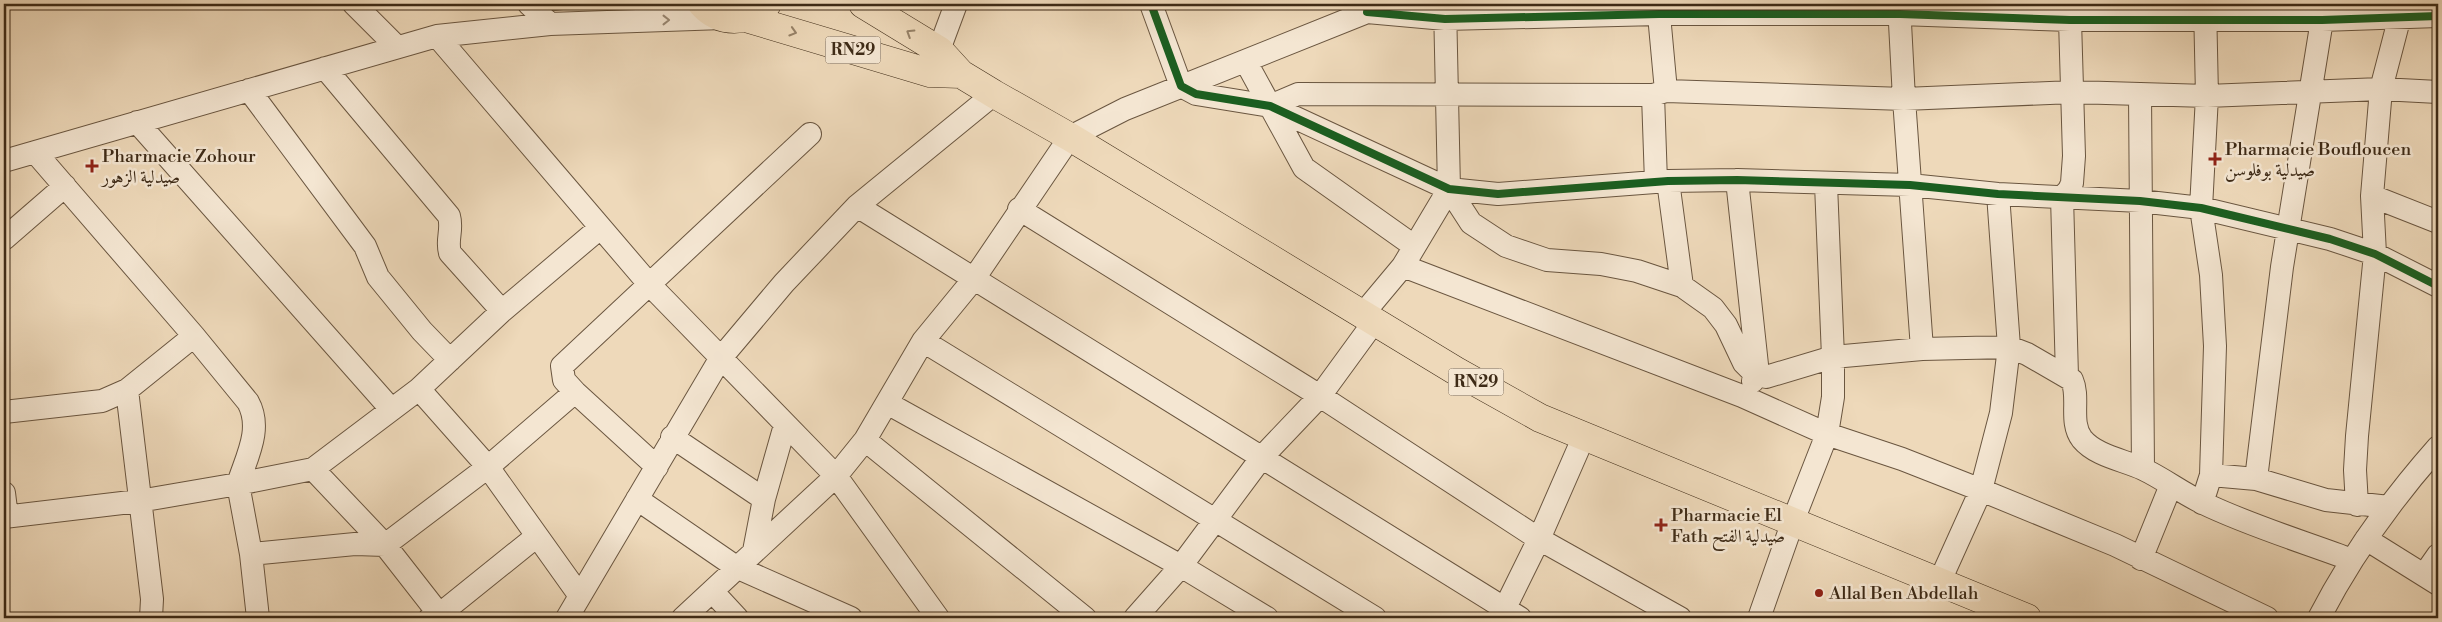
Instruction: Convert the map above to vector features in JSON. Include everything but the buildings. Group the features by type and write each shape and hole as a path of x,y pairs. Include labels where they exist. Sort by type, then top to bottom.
{"main road":[{"name":"RN29","path":"863,4 935,62"},
{"name":"RN29","path":"735,11 935,62 961,74 1070,137 1368,318 1540,418 2027,618"}],"street":[{"path":"354,4 397,47"},
{"path":"529,4 550,24"},
{"path":"617,21 642,4"},
{"path":"935,62 956,4"},
{"path":"1152,4 1181,86 1196,94 1270,106 1448,189 1498,194 1662,182 1737,180 1910,185 1998,194 2140,201 2201,208 2330,239 2376,254 2438,286"},
{"path":"683,618 836,476 865,440 923,342 973,280 1019,209 1070,137 1125,108 1246,62 1366,8 1445,12 1659,9 1900,9 2070,20 2205,12 2401,10 2438,16"},
{"path":"1659,9 1662,182 1682,286"},
{"path":"1900,9 1904,99 1922,349"},
{"path":"2357,505 2355,470 2357,436 2376,254 2372,196 2381,89 2401,10"},
{"path":"5,160 437,36 550,24 617,21 735,11"},
{"path":"1135,618 1181,566 1262,457 1320,396 1368,318 1403,266 1448,189 1445,12"},
{"path":"2202,503 2211,475 2215,346 2211,275 2201,208 2207,96 2205,12"},
{"path":"2256,479 2282,267 2322,12"},
{"path":"2067,376 2062,197 2069,190 2073,173 2073,92 2070,20"},
{"path":"437,36 649,284 836,476 938,618"},
{"path":"1246,62 1304,168 1414,246"},
{"path":"325,68 449,216 452,225 447,243 450,252 502,311"},
{"path":"1270,106 1298,94 1659,93 1904,99 2073,92 2207,96 2381,89 2438,92"},
{"path":"249,90 365,246 378,277 422,331 450,360"},
{"path":"567,618 657,467 672,436 720,358 784,283 858,206 994,94"},
{"path":"2140,94 2143,469"},
{"path":"137,122 391,409"},
{"path":"657,467 564,380 562,366 810,134"},
{"path":"35,152 194,336 253,412 255,431 238,484 250,554 258,618"},
{"path":"1737,180 1758,374 1742,396"},
{"path":"1759,618 1793,521 1827,434 1833,397 1826,184"},
{"path":"4,239 64,186"},
{"path":"1448,189 1471,223 1506,246 1548,260 1601,264 1637,271 1682,286 1713,308 1726,325 1744,364 1758,374 1766,376 1779,374 1833,357 1922,349 2009,347 2027,354 2067,376 2075,388 2076,423 2083,439 2096,450 2143,469 2202,503 2352,560"},
{"path":"1939,583 1980,490 2001,413 2009,347 1998,194"},
{"path":"2372,196 2438,222"},
{"path":"858,206 973,280 1262,457 1508,615 1584,436"},
{"path":"1019,209 1320,396 1539,539 1680,618"},
{"path":"4,493 5,517 139,502 313,469 419,389 502,311 600,228"},
{"path":"1403,266 1742,396 1827,434 1902,459 1980,490 2115,545 2267,618"},
{"path":"4,412 102,401 127,390 194,336"},
{"path":"923,342 1374,618"},
{"path":"419,389 488,467 580,596"},
{"path":"127,390 152,599 150,618"},
{"path":"250,554 355,544 385,545 488,467 576,392"},
{"path":"887,403 1181,566 1267,618"},
{"path":"754,551 764,500 785,425"},
{"path":"672,436 764,500"},
{"path":"865,440 1085,618"},
{"path":"2319,618 2366,539 2389,507 2438,447"},
{"path":"313,469 385,545 438,617 537,536"},
{"path":"2211,475 2256,479 2297,493 2357,505 2389,507"},
{"path":"2141,559 2171,485"},
{"path":"637,499 736,567 851,618"},
{"path":"2366,539 2431,579 2438,555"},
{"path":"712,591 737,618"}],"shaded area":[{"path":"544,4 608,4 551,11"}],"cycle path":[{"path":"1151,4 1181,86 1196,94 1270,106 1449,189 1498,194 1668,181 1737,180 1910,185 1998,194 2140,201 2201,208 2330,239 2375,254 2438,286"},
{"path":"1367,12 1445,19 1659,14 1900,14 2070,20 2322,20 2438,16"}],"place":[{"name":"Pharmacie Boufloucen صيدلية بوفلوسن","path":"2215,159"},
{"name":"Pharmacie Zohour صيدلية الزهور","path":"92,166"},
{"name":"Pharmacie El Fath صيدلية الفتح","path":"1661,525"},
{"name":"Allal Ben Abdellah","path":"1819,593"}]}
